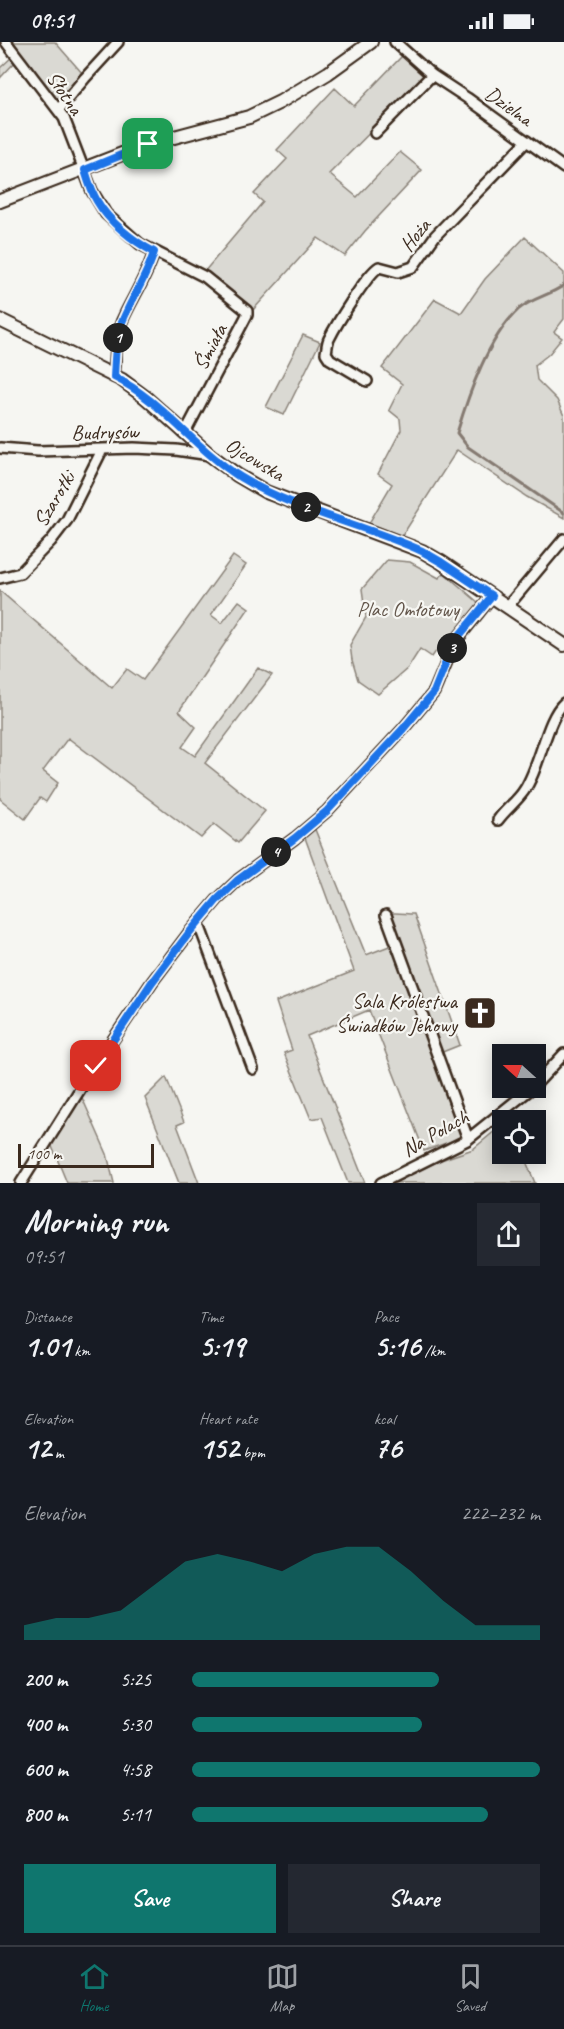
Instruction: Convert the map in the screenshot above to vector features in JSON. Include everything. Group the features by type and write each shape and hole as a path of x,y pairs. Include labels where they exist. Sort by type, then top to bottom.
{"street":[{"name":"Słotna","path":"6,42 59,109 85,170"},
{"path":"59,109 118,42"},
{"path":"0,201 148,144 249,117 280,102 371,42"},
{"name":"Dzielna","path":"395,42 432,75 564,168"},
{"path":"375,133 432,75"},
{"name":"Hoża","path":"367,381 330,359 326,353 327,341 362,287 379,267 398,272 413,267 435,236 527,141"},
{"name":"Śmiała","path":"85,170 92,191 106,214 140,244 205,277 247,311 247,315 185,433"},
{"path":"114,377 118,333 150,266 154,252"},
{"name":"Ojcowska","path":"0,320 114,377 145,397 210,455 237,475 266,492 422,551 564,645"},
{"name":"Budrysów","path":"0,448 38,451 144,449 210,455"},
{"name":"Szarotki","path":"0,578 20,573 51,541 67,520 102,450"},
{"path":"507,607 564,539"},
{"path":"21,1183 84,1083 152,982 198,922 238,880 327,811 403,729 434,692 454,642 492,596"},
{"path":"498,820 523,792 540,759 548,730 559,707 564,703"},
{"path":"386,915 468,1139"},
{"path":"198,922 253,1069"},
{"path":"546,1073 564,1054"},
{"name":"Na Polach","path":"381,1183 468,1139 519,1098"}],"green space":[{"path":"13,42 55,42 83,74 63,99 57,100"},
{"path":"404,54 425,77 329,174 357,197 400,152 422,170 345,256 318,238 253,310 216,278 204,272 263,202 254,194 287,159 277,150 335,88 354,106"},
{"path":"13,56 17,60 0,78 0,68"},
{"path":"525,237 564,273 564,319 554,332 562,338 549,354 535,365 537,380 557,400 564,416 564,518 527,497 457,450 402,536 369,523 392,484 378,474 401,430 400,419 389,410 402,384 382,368 435,299 461,313 485,279"},
{"path":"303,335 320,342 284,415 266,407"},
{"path":"233,556 246,565 211,615 222,623 239,601 249,608 179,711 196,727 182,747 195,756 258,668 272,675 205,763 265,811 238,843 214,824 201,838 68,738 43,771 58,783 46,802 40,798 25,819 0,799 0,591 112,688 127,669 143,680"},
{"name":"Plac Omłotowy","path":"387,560 410,562 439,578 444,573 479,603 451,636 446,637 432,657 420,649 408,668 378,694 358,680 350,645 366,617 362,589"},
{"path":"314,827 366,955 392,945 381,915 414,914 460,1045 440,1053 471,1134 424,1151 369,1010 307,1036 365,1183 348,1183 322,1117 311,1119 284,1053 292,1050 276,1002 354,971 304,835"},
{"path":"166,1077 184,1122 177,1125 199,1183 179,1183 145,1098"},
{"path":"80,1093 107,1154 114,1183 67,1183 51,1144"},
{"path":"492,1133 492,1164 527,1164 535,1183 392,1183 441,1160 473,1149"}],"waterway":[{"path":"564,285 524,305 508,321 481,367 457,433 468,447 564,513"}],"place":[{"name":"Sala Królestwa Świadków Jehowy","path":"480,1013"}],"route":[{"path":"96,1066 152,982 217,900 238,880 327,811 403,729 434,692 454,642 492,596 422,551 266,492 237,475 210,455 145,397 122,380 114,377 118,333 150,266 154,252 140,244 106,214 92,191 85,170 148,144"}]}
